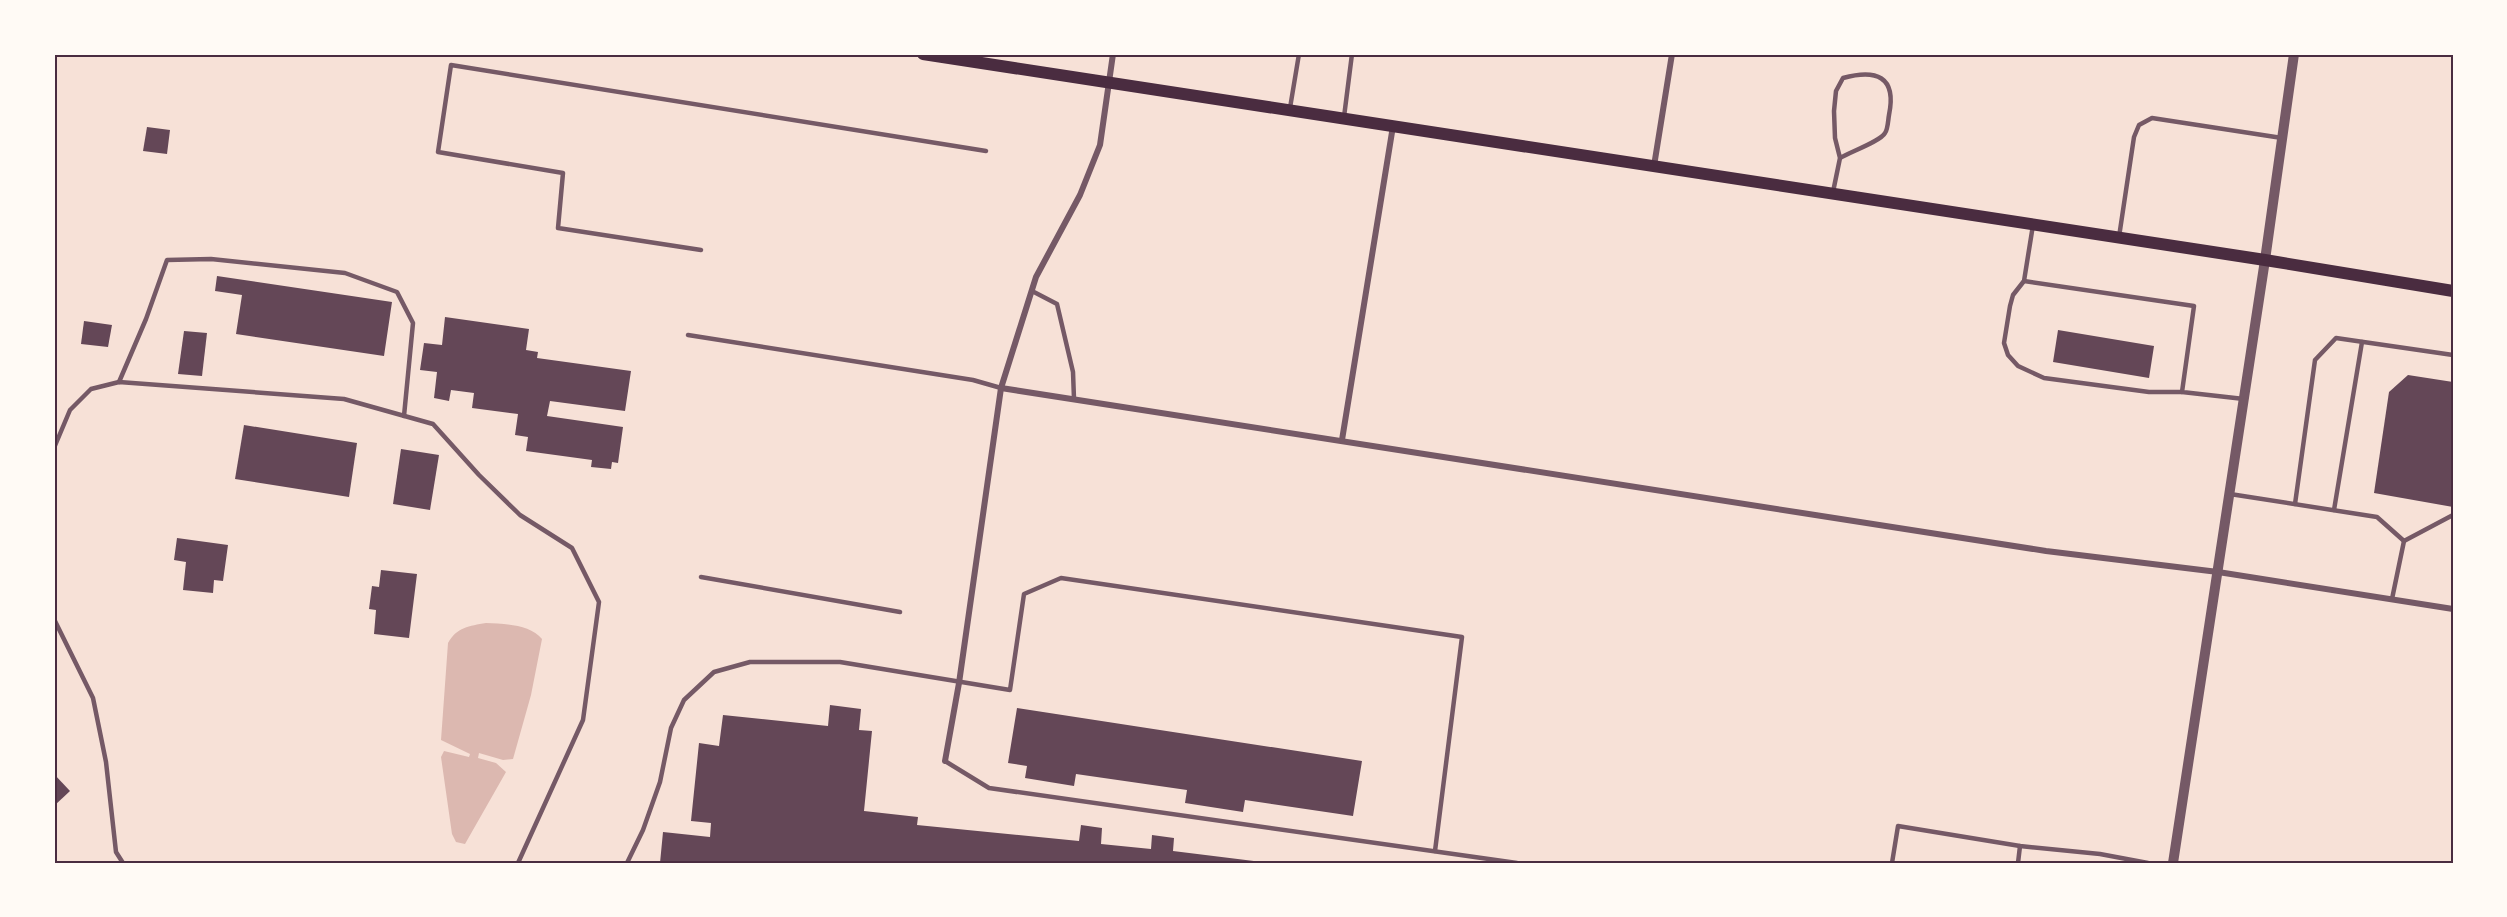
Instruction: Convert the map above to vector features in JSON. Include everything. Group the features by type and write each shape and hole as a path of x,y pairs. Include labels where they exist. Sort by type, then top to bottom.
{"main road":[{"path":"923,54 957,57 1109,83 2265,260 2453,291"}],"street":[{"path":"945,761 959,682 1001,388 1036,277 1080,195 1100,145 1113,54"},
{"path":"1654,167 1672,54"},
{"path":"2173,863 2294,54"},
{"path":"1342,440 1393,126"},
{"path":"1001,388 2036,549 2218,572 2453,609"}],"lane":[{"path":"1290,110 1299,54"},
{"path":"1344,118 1352,54"},
{"path":"701,250 558,228 563,173 438,152 451,65 986,151"},
{"path":"1833,194 1840,158 1835,138 1836,91 1843,78 1859,74 1882,78 1890,86 1892,101 1885,133 1876,141 1840,158"},
{"path":"2119,238 2134,137 2139,124 2152,118 2282,138"},
{"path":"2033,225 2024,281 2013,295 2004,343 2008,355 2018,366 2044,378 2149,392 2182,392 2244,399"},
{"path":"119,382 146,319 167,261 211,259 345,273 397,292 413,323 404,416"},
{"path":"2024,281 2194,306 2182,392"},
{"path":"1032,291 1057,304 1073,372 1074,399"},
{"path":"688,335 973,380 1001,388"},
{"path":"2295,504 2315,360 2336,338 2453,355"},
{"path":"2334,510 2362,342"},
{"path":"54,448 70,410 91,389 119,382 345,399 433,424 478,475 520,515 572,548 599,602 583,720 518,863"},
{"path":"2230,494 2377,517 2404,541"},
{"path":"2404,541 2453,515"},
{"path":"2392,599 2404,541"},
{"path":"702,577 900,612"},
{"path":"627,863 643,830 660,782 671,728 684,700 714,672 750,662 840,662 1010,690 1024,594 1061,578 1462,637 1435,851"},
{"path":"54,619 93,698 106,762 116,852 123,863"},
{"path":"945,761 989,788 1517,863"},
{"path":"1892,863 1898,826 2020,846 2100,854 2148,863"},
{"path":"2018,863 2020,846"}],"shaded area":[{"path":"486,623 531,630 542,639 531,695 513,759 503,760 479,753 478,758 496,763 506,772 465,844 456,842 452,834 441,757 444,751 469,757 470,754 441,740 448,643 459,630"}],"building":[{"path":"147,127 170,130 167,154 143,151"},
{"path":"217,276 392,302 384,356 236,334 242,295 215,291"},
{"path":"445,317 529,329 526,350 538,352 537,358 631,371 625,411 550,401 547,416 623,427 618,463 612,462 611,469 591,467 592,460 526,451 528,437 515,435 518,414 472,408 474,393 451,390 449,401 434,398 437,372 420,370 424,343 442,345"},
{"path":"84,321 112,325 108,347 81,344"},
{"path":"2058,330 2154,346 2149,378 2053,362"},
{"path":"184,331 207,333 202,376 178,374"},
{"path":"2408,375 2453,382 2453,507 2374,493 2389,392"},
{"path":"244,425 357,443 349,497 235,479"},
{"path":"401,449 439,455 430,510 393,504"},
{"path":"177,538 228,545 223,581 214,580 213,593 183,590 186,562 174,560"},
{"path":"381,570 417,574 409,638 374,634 376,610 369,609 372,586 379,587"},
{"path":"830,705 861,709 859,730 872,731 864,811 918,817 917,825 1079,841 1081,825 1102,828 1101,844 1151,849 1152,835 1174,838 1173,851 1270,863 660,863 663,832 710,837 711,823 691,821 699,743 719,746 723,715 828,726"},
{"path":"1017,708 1362,761 1353,816 1245,800 1243,812 1185,803 1187,790 1076,774 1074,786 1025,778 1027,766 1008,763"},
{"path":"54,774 70,791 54,806"}]}
